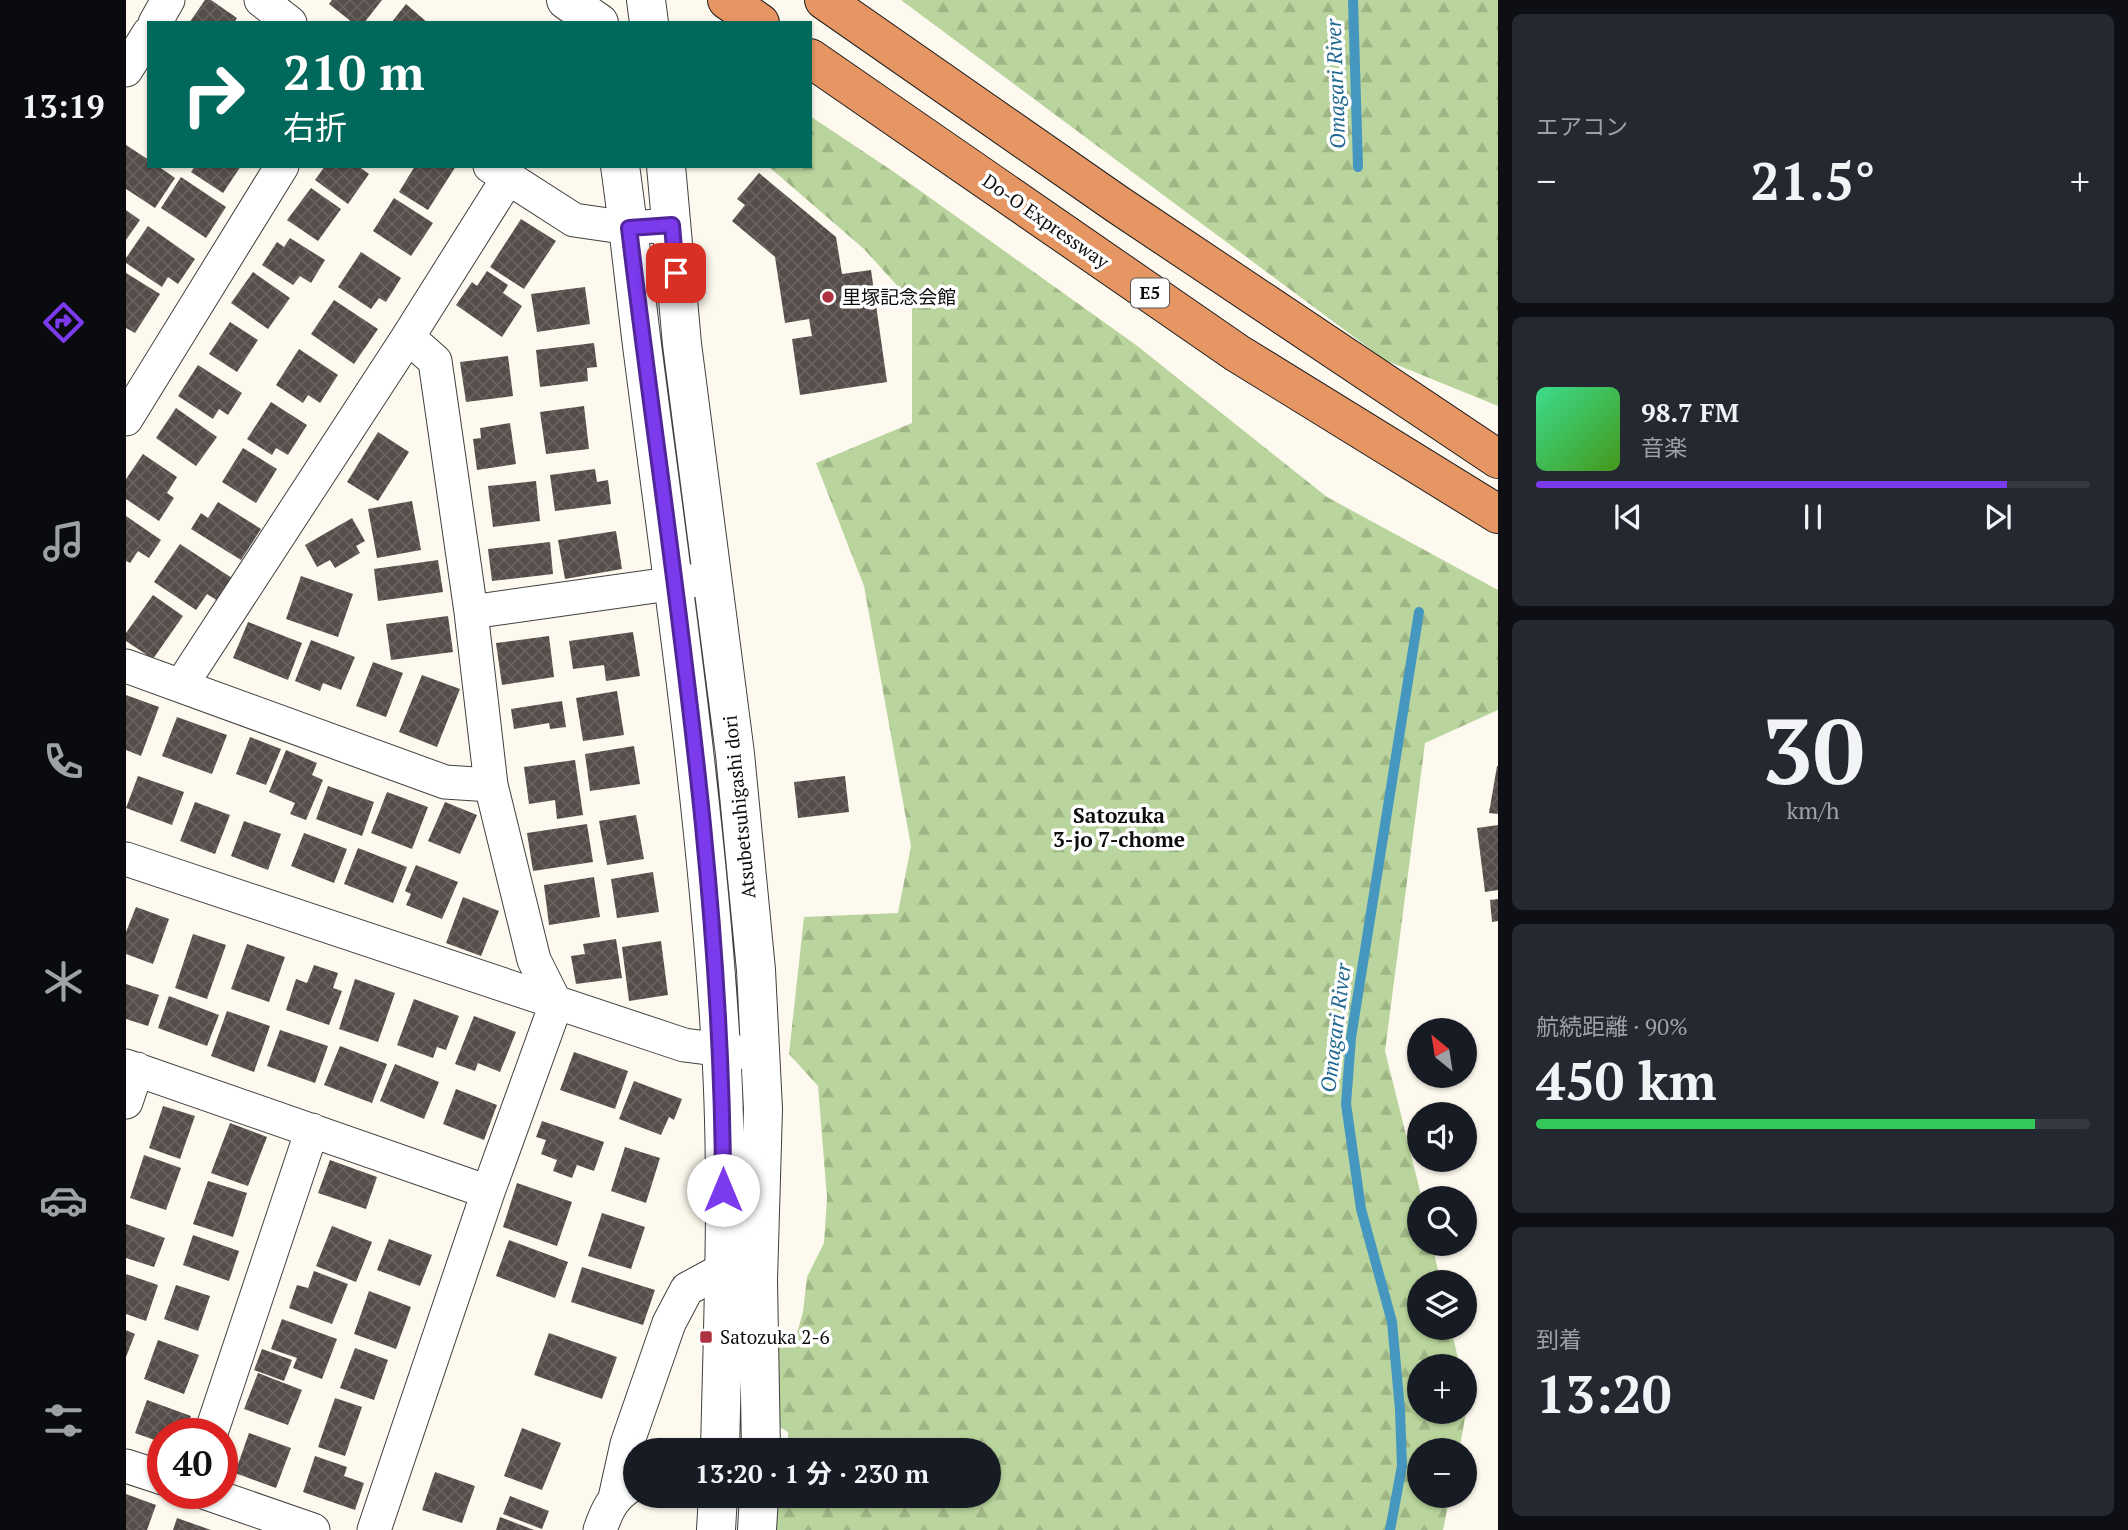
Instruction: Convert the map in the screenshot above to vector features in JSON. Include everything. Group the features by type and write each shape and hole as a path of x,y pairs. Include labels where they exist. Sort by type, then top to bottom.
{"highway":[{"path":"727,0 757,21"},
{"path":"824,0 1117,204 1498,459"},
{"name":"Do-O Expressway","path":"812,59 1237,353 1498,514"}],"street":[{"path":"156,21 168,0"},
{"path":"261,0 287,21"},
{"path":"566,0 597,21"},
{"path":"598,0 600,21"},
{"path":"646,0 649,21"},
{"path":"126,70 147,36"},
{"path":"126,419 281,168"},
{"name":"Atsubetsuhigashi dori","path":"621,168 699,781 721,1050 724,1269 720,1438"},
{"name":"Atsubetsuhigashi dori","path":"666,168 682,344 739,794 756,970 763,1109 758,1280 761,1438"},
{"path":"182,684 408,337 499,172 575,220 629,228 672,225"},
{"path":"374,1530 488,1192 556,1004 534,960 491,785 471,612 435,361 408,337"},
{"path":"471,612 712,578"},
{"path":"126,666 182,684 445,782 491,785"},
{"path":"126,859 684,1045 761,1054"},
{"path":"126,1101 131,1067 488,1192"},
{"path":"216,1418 312,1130"},
{"path":"629,1438 669,1323 687,1289 724,1269"},
{"path":"126,1466 147,1473"},
{"path":"600,1530 608,1507 623,1492"},
{"path":"238,1504 313,1530"},
{"path":"716,1530 717,1508"},
{"path":"757,1530 758,1508"}],"green space":[{"path":"901,0 1498,0 1498,406 1385,360"},
{"path":"812,117 894,172 1136,345 1327,497 1498,590 1498,710 1425,743 1385,1051 1407,1139 1407,1172 1415,1172 1419,1186 1407,1186 1407,1256 1435,1256 1438,1270 1407,1270 1407,1340 1454,1340 1457,1354 1407,1354 1407,1424 1464,1424 1461,1438 1407,1438 1407,1508 1448,1508 1443,1530 762,1530 763,1508 1001,1508 1001,1438 788,1438 788,1432 773,1423 778,1342 795,1340 803,1312 807,1277 824,1243 827,1198 818,1086 789,1054 804,917 898,913 911,846 864,586 816,463 912,423 912,302 864,249 770,168 812,168"}],"building":[{"path":"205,0 211,0 237,18 235,21 190,21"},
{"path":"332,0 382,0 366,21 350,21 329,4"},
{"path":"406,4 426,21 393,21"},
{"path":"126,145 147,159 147,168 161,168 175,178 155,208 126,189"},
{"path":"194,168 240,168 223,193 191,172"},
{"path":"324,168 361,168 369,174 348,204 315,180"},
{"path":"414,168 455,168 428,210 399,192"},
{"name":"里塚記念会館","path":"759,173 836,237 842,274 871,270 887,382 800,395 792,339 812,336 809,319 785,323 775,257 732,221 745,205 737,199"},
{"path":"181,177 226,207 206,238 161,208"},
{"path":"311,188 341,209 318,241 287,220"},
{"path":"394,198 433,223 411,256 373,231"},
{"path":"126,210 140,220 126,240"},
{"path":"521,219 556,241 524,289 490,267"},
{"path":"148,226 195,259 178,284 168,277 162,287 126,263 126,258"},
{"path":"290,238 325,260 311,283 300,276 293,285 262,265 277,242 284,247"},
{"path":"361,252 401,278 386,302 379,298 371,309 338,287"},
{"path":"487,271 508,285 503,293 522,306 502,337 456,305 472,282 477,286"},
{"path":"253,272 290,298 268,329 231,303"},
{"path":"126,273 160,294 135,333 126,328"},
{"path":"585,287 590,324 537,332 531,294"},
{"path":"334,300 378,329 354,364 311,334"},
{"path":"230,322 258,340 237,372 209,354"},
{"path":"594,343 597,367 587,368 588,381 540,387 536,350"},
{"path":"299,349 338,375 320,403 308,395 303,403 276,385"},
{"path":"508,356 513,396 466,402 460,362"},
{"path":"198,365 242,393 228,415 219,409 213,419 178,396"},
{"path":"271,402 307,425 288,455 276,448 272,455 247,439"},
{"path":"584,406 589,449 546,454 540,412"},
{"path":"176,408 217,437 196,466 156,438"},
{"path":"510,423 516,464 477,470 473,439 481,438 480,428"},
{"path":"378,432 409,452 378,501 347,482"},
{"path":"243,448 277,469 256,503 222,482"},
{"path":"143,454 177,477 167,493 174,498 159,521 126,499 126,479"},
{"path":"595,469 597,482 608,480 611,504 555,511 550,475"},
{"path":"536,481 540,521 493,527 488,486"},
{"path":"412,501 421,550 377,558 368,509"},
{"path":"218,502 261,529 241,560 191,529 201,513 208,518"},
{"path":"126,516 161,540 149,558 138,551 130,563 126,561"},
{"path":"352,518 365,541 356,546 360,553 335,568 330,560 317,567 305,545"},
{"path":"616,531 622,569 565,579 558,540"},
{"path":"550,542 553,574 492,581 488,549"},
{"path":"180,544 232,578 218,601 207,594 196,610 154,582"},
{"path":"438,560 443,592 378,601 374,569"},
{"path":"301,576 353,594 338,637 286,619"},
{"path":"153,595 183,616 153,659 126,641 126,633"},
{"path":"448,616 453,652 391,660 386,624"},
{"path":"248,622 302,643 288,680 233,658"},
{"path":"633,632 640,676 606,681 604,665 573,669 569,641"},
{"path":"549,636 554,677 502,685 496,643"},
{"path":"311,640 355,657 341,690 323,683 320,691 295,681"},
{"path":"373,662 403,673 386,717 356,706"},
{"path":"422,675 460,689 437,747 399,732"},
{"path":"617,691 624,735 583,741 576,698"},
{"path":"126,695 159,707 141,756 126,750"},
{"path":"562,701 566,727 550,729 549,723 514,729 511,709"},
{"path":"177,717 227,735 212,774 162,756"},
{"path":"250,737 281,749 266,785 236,774"},
{"path":"634,746 640,784 590,791 585,754"},
{"path":"286,750 317,763 312,775 323,780 306,820 290,814 295,803 269,792"},
{"path":"575,760 583,815 557,819 555,800 529,804 524,767"},
{"path":"1498,766 1498,814 1489,813"},
{"path":"138,776 184,792 172,825 126,808"},
{"path":"845,776 849,812 798,818 794,782"},
{"path":"328,786 374,802 362,836 316,819"},
{"path":"387,792 428,807 412,849 371,833"},
{"path":"195,802 230,815 215,854 180,841"},
{"path":"445,802 477,815 460,854 428,841"},
{"path":"636,815 644,859 607,865 599,821"},
{"path":"244,821 281,834 268,870 231,856"},
{"path":"587,824 593,862 533,871 527,833"},
{"path":"1498,825 1498,890 1485,892 1477,828"},
{"path":"304,833 347,849 334,883 291,866"},
{"path":"358,848 407,867 393,903 344,884"},
{"path":"416,865 458,882 442,919 406,905 411,894 405,891"},
{"path":"653,872 659,912 617,918 611,879"},
{"path":"594,877 600,917 549,925 544,885"},
{"path":"463,897 499,911 481,956 446,943"},
{"path":"1498,899 1498,921 1492,922 1490,900"},
{"path":"136,907 169,919 153,964 126,954 126,932"},
{"path":"193,934 226,945 207,999 175,988"},
{"path":"616,939 622,978 576,984 571,956 585,954 583,944"},
{"path":"661,941 668,995 629,1001 622,947"},
{"path":"247,944 285,957 269,1002 231,989"},
{"path":"314,965 338,973 333,988 342,991 329,1025 286,1010 296,979 307,983"},
{"path":"355,979 395,993 378,1042 339,1029"},
{"path":"126,984 159,995 148,1026 126,1019"},
{"path":"169,996 219,1015 207,1046 158,1028"},
{"path":"414,999 459,1016 446,1050 437,1047 433,1058 397,1045"},
{"path":"227,1011 270,1026 254,1072 211,1056"},
{"path":"474,1016 516,1032 500,1072 478,1063 475,1071 455,1064"},
{"path":"280,1030 328,1046 315,1083 267,1066"},
{"path":"340,1046 387,1064 372,1103 324,1085"},
{"path":"574,1052 628,1071 615,1109 560,1090"},
{"path":"395,1064 439,1082 424,1119 380,1101"},
{"path":"634,1081 682,1099 674,1120 669,1117 661,1135 619,1119"},
{"path":"456,1089 497,1105 484,1140 443,1124"},
{"path":"163,1106 195,1116 180,1159 149,1148"},
{"path":"542,1121 604,1142 594,1171 577,1165 572,1178 553,1171 557,1160 541,1154 546,1140 536,1137"},
{"path":"230,1123 267,1137 248,1186 211,1173"},
{"path":"625,1147 660,1158 646,1203 611,1191"},
{"path":"144,1155 181,1168 166,1210 130,1198"},
{"path":"330,1160 377,1177 366,1209 318,1193"},
{"path":"208,1181 247,1193 233,1237 193,1224"},
{"path":"517,1183 572,1202 557,1246 503,1227"},
{"path":"602,1213 645,1227 631,1269 588,1256"},
{"path":"126,1224 165,1238 154,1267 126,1258"},
{"path":"332,1226 372,1242 356,1282 316,1266"},
{"path":"193,1235 239,1251 229,1281 183,1265"},
{"path":"389,1239 432,1255 420,1286 377,1270"},
{"path":"509,1240 568,1262 555,1298 496,1276"},
{"path":"582,1267 655,1290 643,1325 571,1302"},
{"path":"314,1271 348,1284 332,1324 289,1308 297,1285 308,1288"},
{"path":"126,1274 158,1285 146,1321 126,1314"},
{"path":"176,1285 210,1296 198,1331 164,1319"},
{"path":"369,1291 411,1307 396,1349 354,1334"},
{"path":"282,1319 337,1339 322,1379 293,1368 297,1358 271,1349"},
{"path":"126,1330 135,1334 126,1357"},
{"path":"549,1333 617,1357 602,1399 534,1375"},
{"path":"158,1340 199,1355 184,1394 144,1379"},
{"path":"355,1348 388,1360 374,1400 340,1388"},
{"path":"262,1349 292,1360 284,1381 254,1370"},
{"path":"258,1373 302,1390 288,1425 244,1409"},
{"path":"335,1398 362,1407 345,1456 318,1447"},
{"path":"147,1400 191,1416 147,1418 147,1437 135,1433"},
{"path":"522,1428 561,1443 542,1490 504,1476"},
{"path":"249,1433 291,1448 276,1488 238,1474 238,1464"},
{"path":"315,1456 347,1467 344,1476 364,1483 355,1510 303,1492"},
{"path":"435,1472 475,1486 462,1523 422,1510"},
{"path":"126,1494 147,1502 147,1509 155,1509 147,1530 126,1530"},
{"path":"510,1496 549,1511 542,1529 503,1514"},
{"path":"500,1517 534,1530 496,1530"},
{"path":"177,1518 211,1530 173,1530"}],"waterway":[{"name":"Omagari River","path":"1353,0 1358,167"},
{"name":"Omagari River","path":"1390,1530 1402,1466 1392,1322 1361,1209 1346,1104 1351,1038 1419,612"}],"place":[{"name":"里塚記念会館","path":"828,297"},
{"name":"Satozuka 2-6","path":"706,1337"}],"district":[{"name":"Satozuka 3-jo 7-chome","path":"1119,828"}],"route":[{"path":"676,273 672,225 629,228 698,767 721,1050 723,1190"}]}
